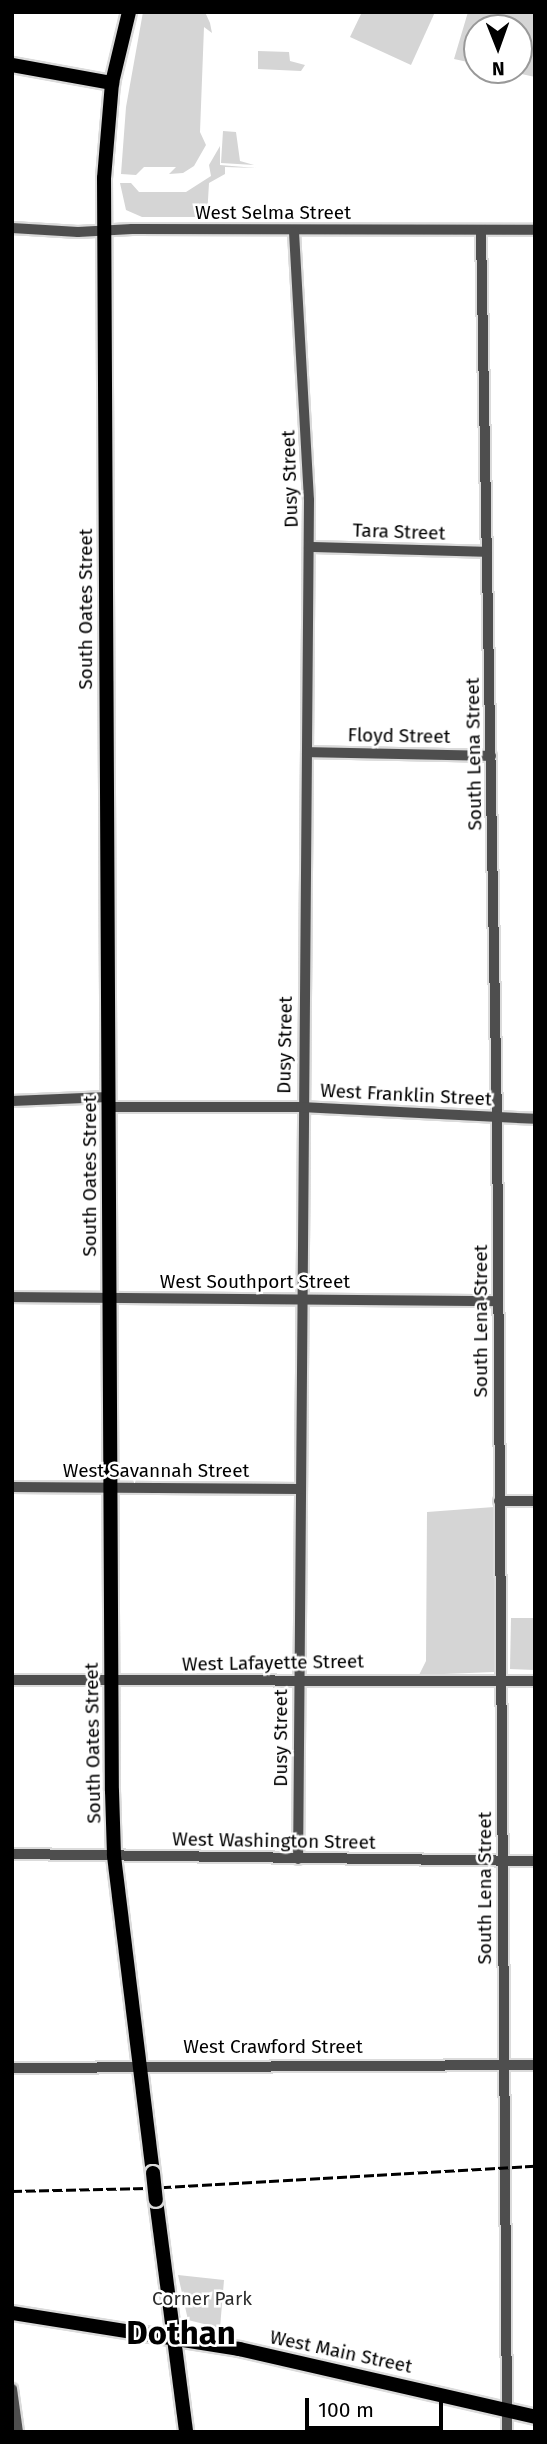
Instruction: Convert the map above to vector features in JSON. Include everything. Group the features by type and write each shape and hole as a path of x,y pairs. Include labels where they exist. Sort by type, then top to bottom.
{"main road":[{"name":"South Oates Street","path":"129,12 113,83 104,229 114,1856 186,2432"},
{"path":"12,65 113,83"},
{"name":"West Main Street","path":"12,2312 174,2337 535,2417"}],"street":[{"name":"West Selma Street","path":"12,228 78,233 104,229 294,232 535,230"},
{"name":"South Lena Street","path":"481,231 497,1117 507,2432"},
{"name":"Dusy Street","path":"294,232 309,547 301,1107 298,1858"},
{"name":"Tara Street","path":"309,547 487,552"},
{"name":"Floyd Street","path":"307,752 491,756"},
{"name":"West Franklin Street","path":"12,1101 301,1107 535,1119"},
{"name":"West Southport Street","path":"12,1297 498,1301"},
{"name":"West Savannah Street","path":"12,1487 300,1489"},
{"path":"499,1501 535,1501"},
{"name":"West Lafayette Street","path":"12,1680 535,1681"},
{"name":"West Washington Street","path":"12,1854 535,1861"},
{"name":"West Crawford Street","path":"12,2068 139,2065 535,2065"},
{"path":"12,2389 18,2432"}],"green space":[{"path":"143,12 205,12 210,23 212,33 204,27 200,132 206,145 194,166 183,173 169,174 176,167 144,167 136,175 121,174 126,107"},
{"path":"362,12 435,12 411,65 350,37"},
{"path":"535,12 535,77 533,14 467,14"},
{"path":"463,29 463,61 454,59"},
{"path":"258,51 289,52 290,61 305,65 301,71 258,69"},
{"path":"223,131 236,132 240,161 254,165 221,163"},
{"path":"220,146 220,165 256,168 225,167 225,174 209,183 207,217 142,217 126,210 120,183 131,183 139,192 186,192 211,176 209,165"},
{"path":"494,1507 494,1672 419,1675 426,1661 427,1512"},
{"path":"511,1618 535,1618 535,1670 510,1669"},
{"name":"Corner Park","path":"178,2275 224,2280 220,2328 188,2320"}],"railway":[{"path":"12,2191 148,2188 535,2166"}],"district":[{"name":"Dothan","path":"181,2334"}]}
